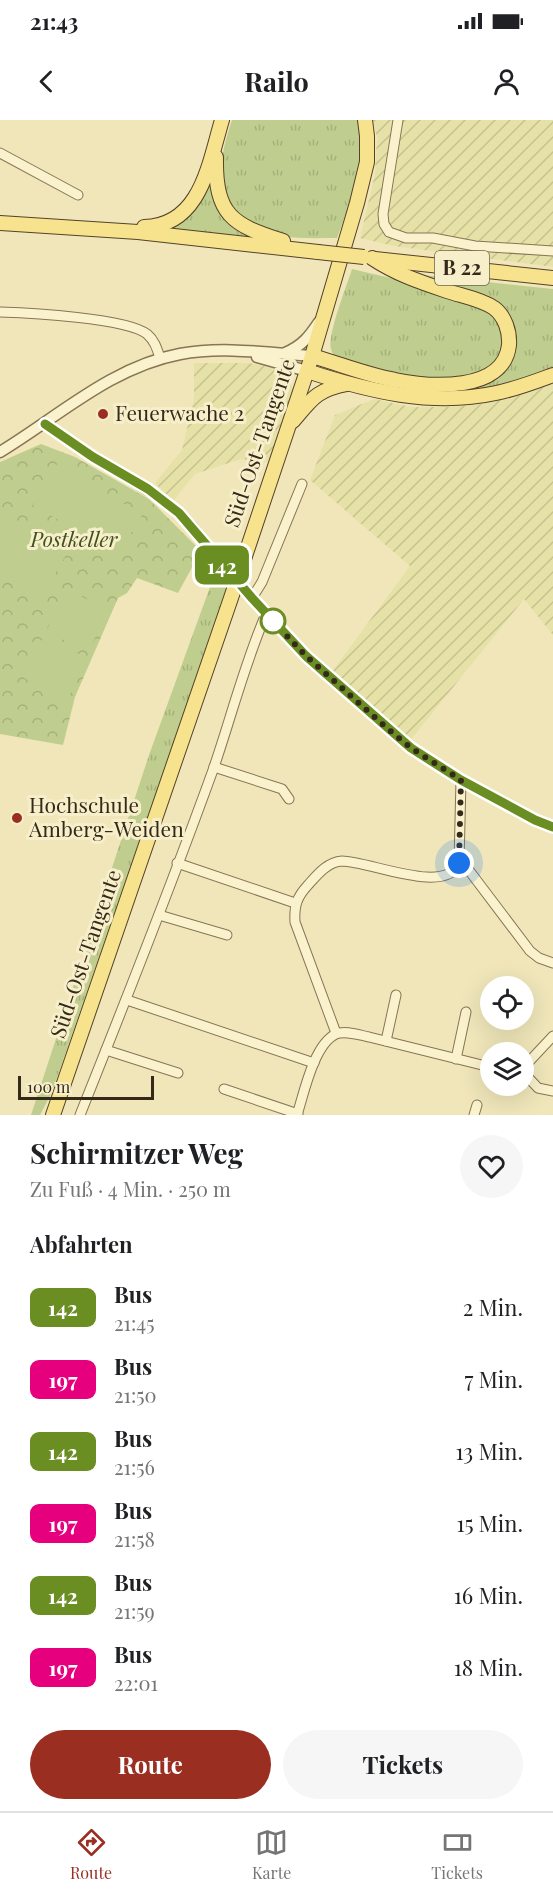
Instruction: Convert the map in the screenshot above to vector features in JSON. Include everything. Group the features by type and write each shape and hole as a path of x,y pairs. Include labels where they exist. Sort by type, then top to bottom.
{"main road":[{"name":"B 22","path":"100,229 164,225 179,216 201,188 222,120"},
{"name":"Süd-Ost-Tangente","path":"52,1115 231,598 326,312 367,162 365,120"},
{"name":"B 22","path":"216,140 218,193 231,215 250,231 311,251"},
{"name":"B 22","path":"0,223 100,229 553,278"},
{"path":"312,356 396,381 434,384 476,381 487,376 502,363 509,343 508,330 503,318 495,308 475,299 393,272 368,258"},
{"path":"307,371 347,384 398,395 432,398 495,393 553,375"},
{"path":"288,427 318,393 347,384"},
{"path":"46,1115 59,1092"}],"street":[{"path":"398,120 397,138 383,214 384,224 389,232 406,238 433,238 476,246 553,251"},
{"path":"0,153 78,195"},
{"path":"0,312 88,318 138,328 153,340 160,358"},
{"path":"282,354 297,348 308,339 326,312"},
{"path":"0,452 116,376 160,358 201,351 312,356"},
{"path":"231,351 307,371"},
{"path":"45,424 166,502 192,526 225,568 306,656 411,748 461,780 535,820 553,827"},
{"path":"252,598 262,582 302,484"},
{"path":"80,1115 127,1000 214,767 255,639 266,614"},
{"path":"214,767 282,789 289,799"},
{"path":"336,1034 295,922 295,903 298,896 322,869 341,861 431,878 449,875 456,870 459,863 461,780"},
{"path":"177,863 295,903"},
{"path":"459,863 468,869 530,951 539,958 553,963"},
{"path":"159,915 227,935"},
{"path":"386,1041 396,996"},
{"path":"127,1000 314,1063"},
{"path":"456,1059 466,1012"},
{"path":"224,1089 297,1114 318,1053 336,1034 350,1033 480,1065"},
{"path":"534,1056 553,1036"},
{"path":"106,1050 177,1073"},
{"path":"534,1084 538,1088 553,1091"}],"shaded area":[{"path":"373,120 553,120 553,267 394,246 360,238 375,174 377,137"},
{"path":"194,363 249,363 277,369 287,375 293,389 268,462 241,459 195,474 173,501 155,483 182,450 194,399"},
{"path":"553,383 553,635 524,599 409,742 331,673 410,566 310,480 335,415 374,399 411,407 483,404 517,396"}],"green space":[{"path":"232,120 359,120 364,150 359,178 337,238 276,235 256,226 236,211 223,188 221,175 224,147"},
{"path":"212,175 240,230 256,240 158,231 179,223 193,211 203,196"},
{"path":"352,269 399,280 488,310 501,324 505,335 500,359 477,377 426,381 339,360 331,349 332,333"},
{"path":"404,273 553,289 553,370 522,381 486,389 432,394 397,390 339,375 340,370 441,391 481,386 499,379 509,363 509,319"},
{"name":"Postkeller","path":"41,444 75,457 149,499 201,551 178,593 137,578 127,593 118,598 75,697 63,745 0,734 0,462"},
{"path":"57,464 142,515 118,555 33,505"},
{"path":"0,518 65,557 40,598 0,574"},
{"path":"214,576 227,589 52,1092 40,1115 31,1115 149,755"},
{"path":"65,589 108,609 89,651 46,632"},
{"path":"43,637 87,658 68,699 24,678"}],"bus line":[{"name":"142","path":"45,424 93,457 148,489 179,513 192,526 216,559 306,656 411,748 461,780 535,820 553,827"}],"place":[{"name":"Feuerwache 2","path":"103,414"},
{"name":"Hochschule Amberg-Weiden","path":"17,818"}],"route":[{"path":"273,621 269,617 306,656 388,729 411,748 461,780 459,863"}]}
